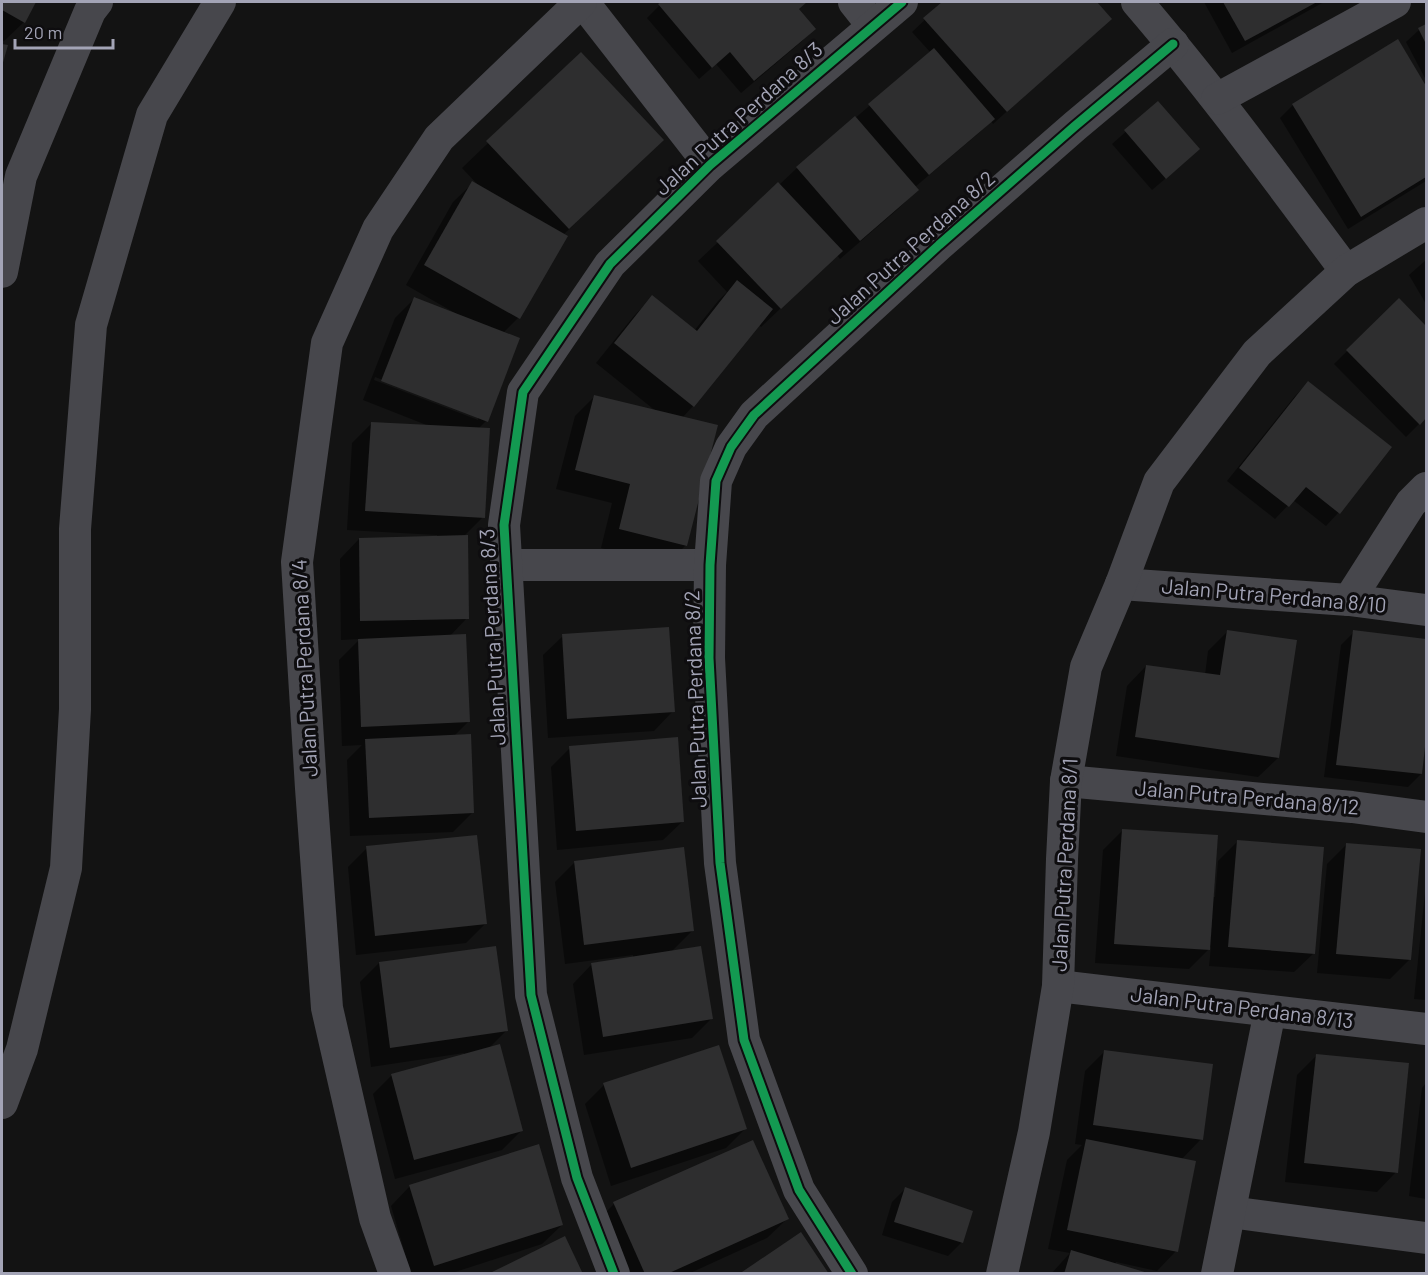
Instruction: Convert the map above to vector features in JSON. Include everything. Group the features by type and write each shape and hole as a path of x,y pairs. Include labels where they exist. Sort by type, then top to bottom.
{"street":[{"path":"2,272 21,176 90,11 97,2"},
{"path":"2,1103 12,1044 66,868 75,709 75,529 91,325 153,115 220,2"},
{"path":"582,2 710,165"},
{"name":"Jalan Putra Perdana 8/4","path":"395,1274 375,1218 327,1008 321,927 297,562 327,343 378,229 439,138 582,2"},
{"path":"854,2 873,26"},
{"name":"Jalan Putra Perdana 8/3","path":"614,1274 577,1178 531,995 504,525 522,392 610,264 710,165 902,2"},
{"path":"1137,2 1217,99 1346,271"},
{"path":"1217,99 1395,2"},
{"name":"Jalan Putra Perdana 8/2","path":"852,1274 800,1190 744,1040 720,863 709,658 710,565 716,481 731,447 754,415 948,237 1173,44"},
{"name":"Jalan Putra Perdana 8/1","path":"1002,1274 1034,1132 1058,986 1066,780 1086,668 1160,482 1257,353 1346,271 1426,223"},
{"path":"1349,600 1412,503 1426,488"},
{"path":"506,565 710,565"},
{"name":"Jalan Putra Perdana 8/10","path":"1121,584 1349,600 1426,610"},
{"name":"Jalan Putra Perdana 8/12","path":"1066,780 1352,807 1426,817"},
{"name":"Jalan Putra Perdana 8/13","path":"1058,986 1426,1029"},
{"path":"1217,1274 1270,1011"},
{"path":"1230,1212 1426,1238"}],"building":[{"path":"2,2 36,2 25,23 2,10"},
{"path":"661,2 807,2 799,9 816,29 754,81 730,52 712,68 658,4"},
{"path":"942,2 1097,2 1112,19 1007,112 923,18"},
{"path":"1223,2 1317,2 1245,41"},
{"path":"1426,24 1426,44 1418,28"},
{"path":"1398,39 1426,86 1426,177 1361,217 1292,104"},
{"path":"2,44 8,45 2,66"},
{"path":"934,48 995,119 929,175 868,104"},
{"path":"581,52 664,140 569,229 486,141"},
{"path":"1158,101 1200,149 1166,179 1124,130"},
{"path":"855,116 919,190 860,241 796,167"},
{"path":"472,181 568,236 520,319 424,265"},
{"path":"778,182 843,251 781,309 716,241"},
{"path":"737,280 773,309 694,407 614,343 652,295 697,331"},
{"path":"414,297 520,338 488,422 381,381"},
{"path":"1399,298 1426,326 1426,418 1420,425 1346,350"},
{"path":"1308,381 1392,447 1340,514 1306,487 1289,507 1239,468"},
{"path":"594,395 718,425 687,546 619,529 630,484 575,470"},
{"path":"371,422 490,428 485,518 365,511"},
{"path":"468,535 469,619 360,621 359,538"},
{"path":"669,627 675,712 567,719 562,634"},
{"path":"1227,630 1297,640 1279,758 1135,737 1146,665 1220,675"},
{"path":"1353,630 1426,639 1426,738 1422,774 1336,765"},
{"path":"466,634 470,722 361,727 358,639"},
{"path":"471,734 474,813 369,818 365,739"},
{"path":"678,737 684,822 576,831 569,746"},
{"path":"1122,829 1218,835 1210,950 1114,944"},
{"path":"477,835 487,924 375,936 366,846"},
{"path":"1237,840 1324,847 1315,954 1228,947"},
{"path":"1346,843 1421,849 1411,960 1336,954"},
{"path":"684,847 694,931 584,945 574,861"},
{"path":"496,946 508,1031 390,1048 379,962"},
{"path":"701,946 713,1019 603,1037 591,963"},
{"path":"500,1044 523,1131 414,1160 391,1074"},
{"path":"719,1045 747,1129 631,1168 603,1083"},
{"path":"1104,1050 1213,1064 1203,1140 1093,1125"},
{"path":"1316,1054 1409,1063 1398,1173 1304,1163"},
{"path":"1086,1139 1196,1161 1178,1252 1067,1230"},
{"path":"753,1140 789,1219 667,1274 645,1274 613,1202"},
{"path":"539,1144 563,1225 434,1266 409,1185"},
{"path":"905,1187 973,1211 963,1243 894,1222"},
{"path":"801,1232 829,1274 739,1274"},
{"path":"565,1236 583,1274 488,1274"},
{"path":"1071,1250 1148,1273 1148,1274 1064,1274"}],"cycle path":[{"path":"614,1274 577,1178 531,995 504,525 523,392 610,264 710,165 902,2"},
{"path":"852,1274 799,1190 744,1040 720,863 709,658 710,565 716,481 731,447 754,415 939,245 1173,44"}]}
